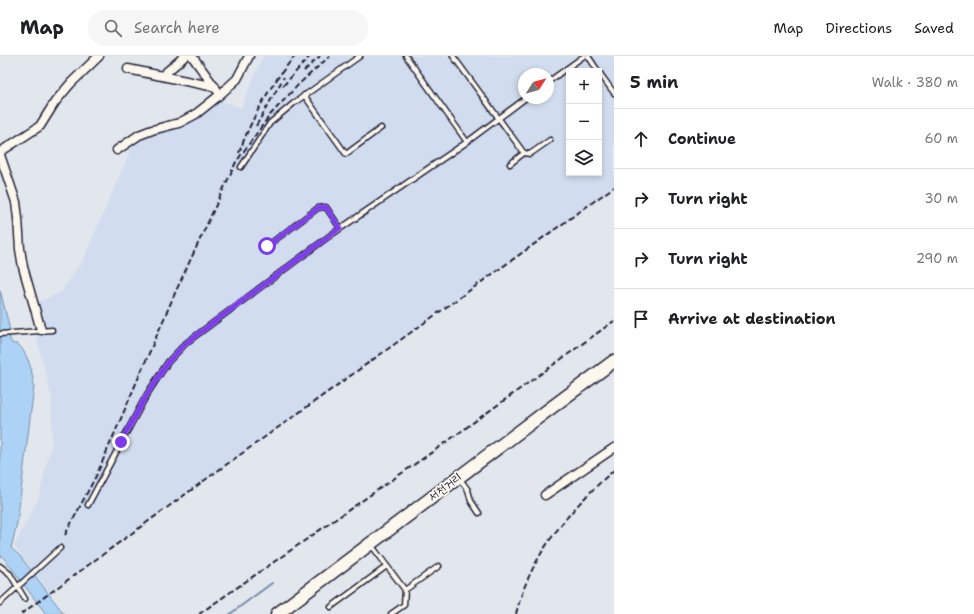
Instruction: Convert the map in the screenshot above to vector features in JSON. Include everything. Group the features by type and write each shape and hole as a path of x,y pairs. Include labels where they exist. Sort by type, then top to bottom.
{"main road":[{"name":"서천거리","path":"283,612 370,544 614,361"}],"street":[{"path":"0,152 40,126 59,97 99,56"},
{"path":"162,76 185,56"},
{"path":"192,56 218,91"},
{"path":"117,150 139,135 180,123 196,114 218,91 237,78 249,56"},
{"path":"128,69 162,76 218,91"},
{"path":"0,155 16,202 23,267 41,330"},
{"path":"545,495 614,448"}],"lane":[{"path":"241,167 270,123 304,95 360,56"},
{"path":"406,56 467,142"},
{"path":"453,56 524,153 530,154 550,140"},
{"path":"554,78 584,56"},
{"path":"588,56 596,68"},
{"path":"602,76 614,93"},
{"path":"304,95 346,154 382,128"},
{"path":"88,505 146,396 168,362 186,343 340,228 467,142 518,104"},
{"path":"510,164 524,153"},
{"path":"267,246 318,208 326,207 340,228"},
{"path":"0,334 52,330"},
{"path":"459,477 468,490 471,501 479,513"},
{"path":"370,544 405,590 404,605 393,614"},
{"path":"0,603 60,548"},
{"path":"0,566 10,574 25,599"},
{"path":"331,607 387,566"},
{"path":"405,590 439,566"}],"shaded area":[{"path":"263,56 614,56 614,187 49,591 14,546 39,497 52,441 51,395 29,306 61,292 83,260 135,140 187,123 217,99 241,108"}],"water":[{"path":"0,290 9,326 10,340 13,344 18,344 25,353 31,369 34,386 17,523 11,548 20,556 64,614 46,614 3,557 0,556"}],"waterway":[{"path":"230,614 272,583"}],"railway":[{"path":"239,153 262,102 295,56"},
{"path":"283,86 310,56"},
{"path":"304,71 320,56"},
{"path":"65,535 97,474 175,293 236,162 270,115 299,84 330,56"},
{"path":"256,126 284,77"},
{"path":"21,614 216,472 614,187"},
{"path":"199,614 438,448 614,321"},
{"path":"516,614 522,592 531,572 554,534 567,517 614,470"}],"route":[{"path":"121,442 146,396 168,362 186,343 340,228 326,207 318,208 267,246"}]}
